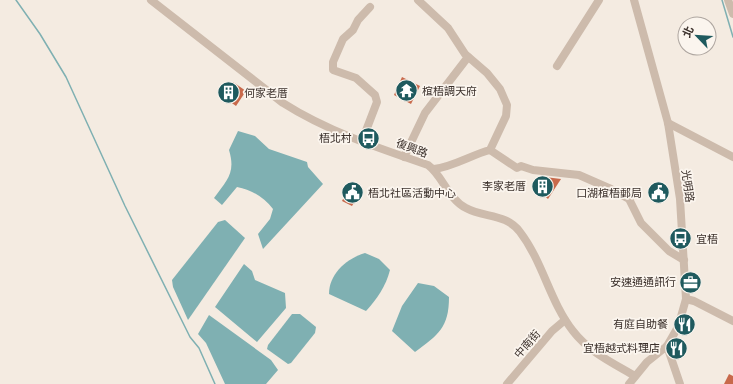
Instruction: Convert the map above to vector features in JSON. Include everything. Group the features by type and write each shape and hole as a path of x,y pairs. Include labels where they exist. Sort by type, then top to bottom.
{"street":[{"name":"復興路","path":"151,0 283,103 302,115 362,141 428,165 434,169 457,202 466,209 502,218 520,231 528,244 565,320 586,344 599,355 635,376"},
{"path":"418,0 448,28 468,57 487,73 500,89 507,105 506,116 490,150"},
{"path":"557,66 598,0"},
{"name":"光明路","path":"629,384 647,362 667,346 678,327 686,299 680,199 668,123 634,0"},
{"path":"728,0 733,14"},
{"path":"362,141 377,102 375,95 356,78 333,70 333,62 342,39 353,30 358,20 370,7"},
{"path":"404,157 425,113 468,57"},
{"path":"668,123 733,157"},
{"path":"434,169 446,168 475,154 490,150 517,168 521,166 532,170 579,175 611,189 629,199 641,223 669,251 684,260"},
{"path":"686,299 694,301 733,321"},
{"name":"中南街","path":"507,384 547,337 565,320"},
{"path":"667,346 680,384"}],"water":[{"path":"238,131 255,136 269,149 307,162 308,167 323,184 263,249 258,234 270,219 273,209 266,201 248,190 237,187 222,205 214,198 223,186 231,171 231,158 229,150"},
{"path":"225,220 245,238 188,320 173,287 172,280 218,222"},
{"path":"365,253 379,259 390,270 381,292 366,311 329,294 332,280 340,268 351,259"},
{"path":"244,264 252,271 255,280 285,293 286,308 257,342 215,307"},
{"path":"418,283 434,286 449,297 447,316 441,330 430,341 415,352 392,331 402,306"},
{"path":"292,314 300,314 316,327 315,333 291,363 288,364 267,349 268,345"},
{"path":"209,315 271,360 278,370 266,384 225,384 206,343 198,334"}],"building":[{"name":"椬梧調天府","path":"402,77 420,86 411,104 394,95"},
{"name":"何家老厝","path":"233,82 246,91 236,106 222,96"},
{"name":"李家老厝","path":"545,177 561,179 548,199 536,188"},
{"name":"梧北社區活動中心","path":"351,184 362,189 352,206 342,201"},
{"path":"729,374 733,376 733,384 724,384"}],"waterway":[{"path":"16,0 40,34 66,77 125,206 190,337 199,348 215,384"},
{"path":"722,0 733,37"}],"place":[{"name":"椬梧調天府","path":"407,91"},
{"name":"何家老厝","path":"228,93"},
{"name":"梧北村","path":"368,138"},
{"name":"李家老厝","path":"542,186"},
{"name":"梧北社區活動中心","path":"353,193"},
{"name":"口湖椬梧郵局","path":"658,193"},
{"name":"宜梧","path":"680,239"},
{"name":"安速通通訊行","path":"691,282"},
{"name":"有庭自助餐","path":"684,324"},
{"name":"宜梧越式料理店","path":"676,348"}]}
